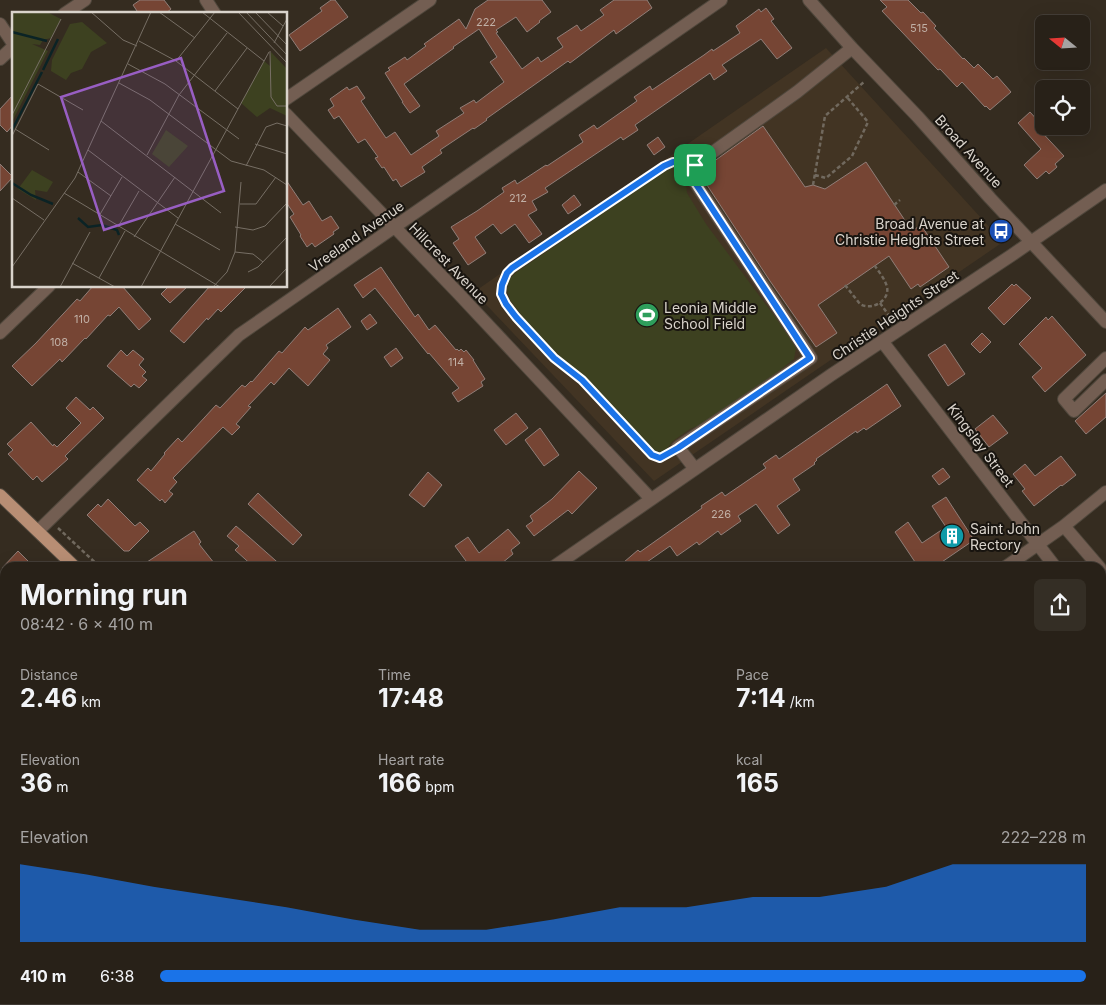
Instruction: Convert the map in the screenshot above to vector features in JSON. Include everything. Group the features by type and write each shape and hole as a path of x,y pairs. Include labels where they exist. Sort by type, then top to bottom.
{"main road":[{"path":"0,495 70,562"}],"street":[{"path":"67,12 86,0"},
{"path":"206,0 214,12"},
{"path":"288,98 430,0"},
{"name":"Vreeland Avenue","path":"38,531 239,335 721,0"},
{"name":"Broad Avenue","path":"809,0 1106,322"},
{"path":"0,24 12,42"},
{"path":"0,58 12,47"},
{"path":"694,469 678,448 810,358 694,181 691,171 695,165 797,92 852,48"},
{"name":"Hillcrest Avenue","path":"288,116 465,300 651,499"},
{"name":"Christie Heights Street","path":"561,562 694,469 1106,190"},
{"path":"0,333 47,288"},
{"name":"Kingsley Street","path":"882,341 1052,562"},
{"path":"1106,358 1064,399 1074,410 1106,380"},
{"path":"1012,562 1064,526 1106,492"},
{"path":"1064,526 1094,562"}],"path":[{"path":"813,185 825,116 875,71"},
{"path":"815,175 826,178 852,156 868,122 846,96"},
{"path":"678,448 660,458 652,455 582,380 554,358 516,317 501,294 502,285 507,273 512,268 664,166 673,162 686,162 695,165"},
{"path":"894,205 900,200"},
{"path":"846,285 863,306 870,307 880,303 886,296 888,288 874,266"},
{"path":"880,303 900,329"},
{"path":"49,520 94,562"}],"shaded area":[{"path":"826,48 1003,242 654,481 474,292"},
{"path":"358,1004 359,1005 13,1005"}],"green space":[{"name":"Leonia Middle School Field","path":"671,167 680,167 685,174 687,193 706,224 787,333 796,348 794,359 775,374 704,423 690,429 673,441 662,453 656,453 592,385 537,336 510,300 507,290 508,281 515,273"}],"building":[{"path":"140,0 164,0 171,9 167,12 138,12 133,5"},
{"path":"331,0 335,0 348,17 300,51 289,35 322,11 320,8"},
{"path":"488,0 542,0 551,12 527,32 516,17 496,30 498,32 496,33 522,69 538,57 541,62 563,47 557,38 577,25 581,31 604,15 600,10 614,0 647,0 652,8 616,34 614,30 570,63 568,61 487,120 440,150 442,153 422,167 425,172 401,187 396,179 393,181 384,167 382,168 375,158 378,157 365,139 358,143 339,116 334,119 328,110 334,106 330,99 347,87 349,90 357,86 365,98 361,101 386,138 395,132 411,155 439,136 436,131 464,113 460,108 474,100 476,103 504,82 490,62 497,57 479,29 404,84 420,106 410,113 385,73 390,70 388,68 405,57 407,60 426,46 424,44 459,19 466,29 475,9"},
{"path":"880,0 908,0 921,13 923,12 936,26 934,28 963,59 974,68 978,64 993,79 997,76 1011,92 990,110 985,107 962,82 957,87 940,69 938,70 882,11 887,7"},
{"path":"766,8 774,19 771,21 792,48 777,59 761,39 722,65 727,71 714,80 710,73 635,125 638,130 623,140 621,137 545,188 548,192 532,201 537,210 528,215 542,234 529,243 515,224 501,234 493,224 475,237 486,253 468,265 453,243 459,239 451,227 504,192 502,188 515,180 517,184 583,142 579,135 594,125 597,129 637,101 634,97 650,86 652,90 712,49 713,51 740,33 736,26 759,9 761,12"},
{"path":"12,96 12,126 7,132 0,125 0,109"},
{"path":"1030,112 1035,118 1035,135 1044,135 1064,156 1055,164 1057,167 1049,174 1046,171 1037,179 1024,165 1041,149 1018,123"},
{"path":"763,126 805,187 813,185 825,189 866,162 912,231 921,225 949,267 920,287 918,284 911,289 889,256 818,305 837,333 816,347 703,179 706,177 702,172 713,162"},
{"path":"658,137 665,147 654,155 647,145"},
{"path":"0,164 12,178 0,191"},
{"path":"288,183 303,205 309,201 322,221 331,216 339,228 333,232 334,234 315,247 312,243 307,247 290,217 294,214 288,205"},
{"path":"574,195 581,205 568,214 562,205"},
{"path":"381,267 415,317 418,314 429,330 435,325 456,350 459,351 461,349 464,352 466,350 485,379 481,382 483,386 458,402 452,393 459,388 428,354 375,288 363,298 354,285"},
{"path":"1012,284 1014,286 1016,284 1031,298 1004,325 988,308"},
{"path":"91,288 124,288 151,319 139,330 119,307 110,316 108,315 62,362 60,359 32,386 12,366 77,299 80,301"},
{"path":"167,288 186,288 170,303 161,294"},
{"path":"208,288 245,288 221,312 218,309 208,320 207,318 184,343 170,331"},
{"path":"338,308 351,327 326,345 328,348 323,354 330,360 308,386 289,368 274,385 271,382 248,406 251,407 236,424 240,427 232,435 223,427 173,478 177,482 169,491 173,494 165,503 162,499 160,501 137,480 148,468 151,471 178,438 182,442 216,405 220,408 242,385 245,387 252,382 279,351 282,353 305,327 308,330"},
{"path":"370,314 377,323 367,330 361,321"},
{"path":"1052,316 1086,355 1045,392 1032,377 1042,368 1019,344 1046,317 1048,320"},
{"path":"982,333 991,342 980,353 971,344"},
{"path":"945,344 965,374 948,386 928,355"},
{"path":"396,348 403,358 391,367 384,357"},
{"path":"121,350 127,356 133,350 144,359 139,365 146,372 142,376 147,380 139,388 134,384 131,387 107,366"},
{"path":"887,384 901,406 866,430 864,428 857,433 856,431 816,459 815,464 793,479 800,490 777,506 790,525 778,534 756,504 738,516 741,521 721,535 718,531 699,545 697,542 677,556 670,546 647,562 624,562 638,550 640,552 722,492 725,496 766,468 763,464 776,455 779,459"},
{"path":"1106,393 1106,417 1086,434 1075,421"},
{"path":"76,397 90,410 93,407 104,418 65,456 68,459 42,482 37,476 33,480 8,454 13,450 7,444 31,422 53,446 54,444 57,447 81,423 66,408"},
{"path":"516,413 528,428 506,445 494,430"},
{"path":"993,415 1008,433 989,447 975,429"},
{"path":"540,428 559,455 544,466 525,440"},
{"path":"1061,456 1076,475 1034,506 1022,491 1025,489 1013,474 1025,464 1035,476"},
{"path":"943,468 950,477 939,485 932,476"},
{"path":"579,471 597,488 572,514 568,510 534,536 526,526 533,521 530,516 552,499"},
{"path":"428,472 442,485 424,507 409,495"},
{"path":"258,493 302,535 293,545 248,504"},
{"name":"Saint John Rectory","path":"946,497 974,540 942,562 915,562 895,532 908,522 922,543 946,527 932,506"},
{"path":"108,499 135,526 140,522 149,531 129,551 124,551 87,515 98,504 101,507"},
{"path":"236,526 277,562 248,562 235,550 239,546 227,536"},
{"path":"508,529 520,543 511,550 513,554 503,562 465,562 466,561 455,546 468,537 479,553"},
{"path":"194,531 201,542 199,544 213,562 147,562"},
{"path":"18,551 29,562 8,562"}],"place":[{"name":"Broad Avenue at Christie Heights Street","path":"1001,231"},
{"name":"Leonia Middle School Field","path":"647,315"},
{"name":"Saint John Rectory","path":"952,536"}],"route":[{"path":"673,162 686,162 695,165 691,171 691,176 810,358 678,448 660,458 652,455 603,401 582,380 554,358 516,317 501,294 502,285 507,273 512,268 664,166 673,162"}]}
